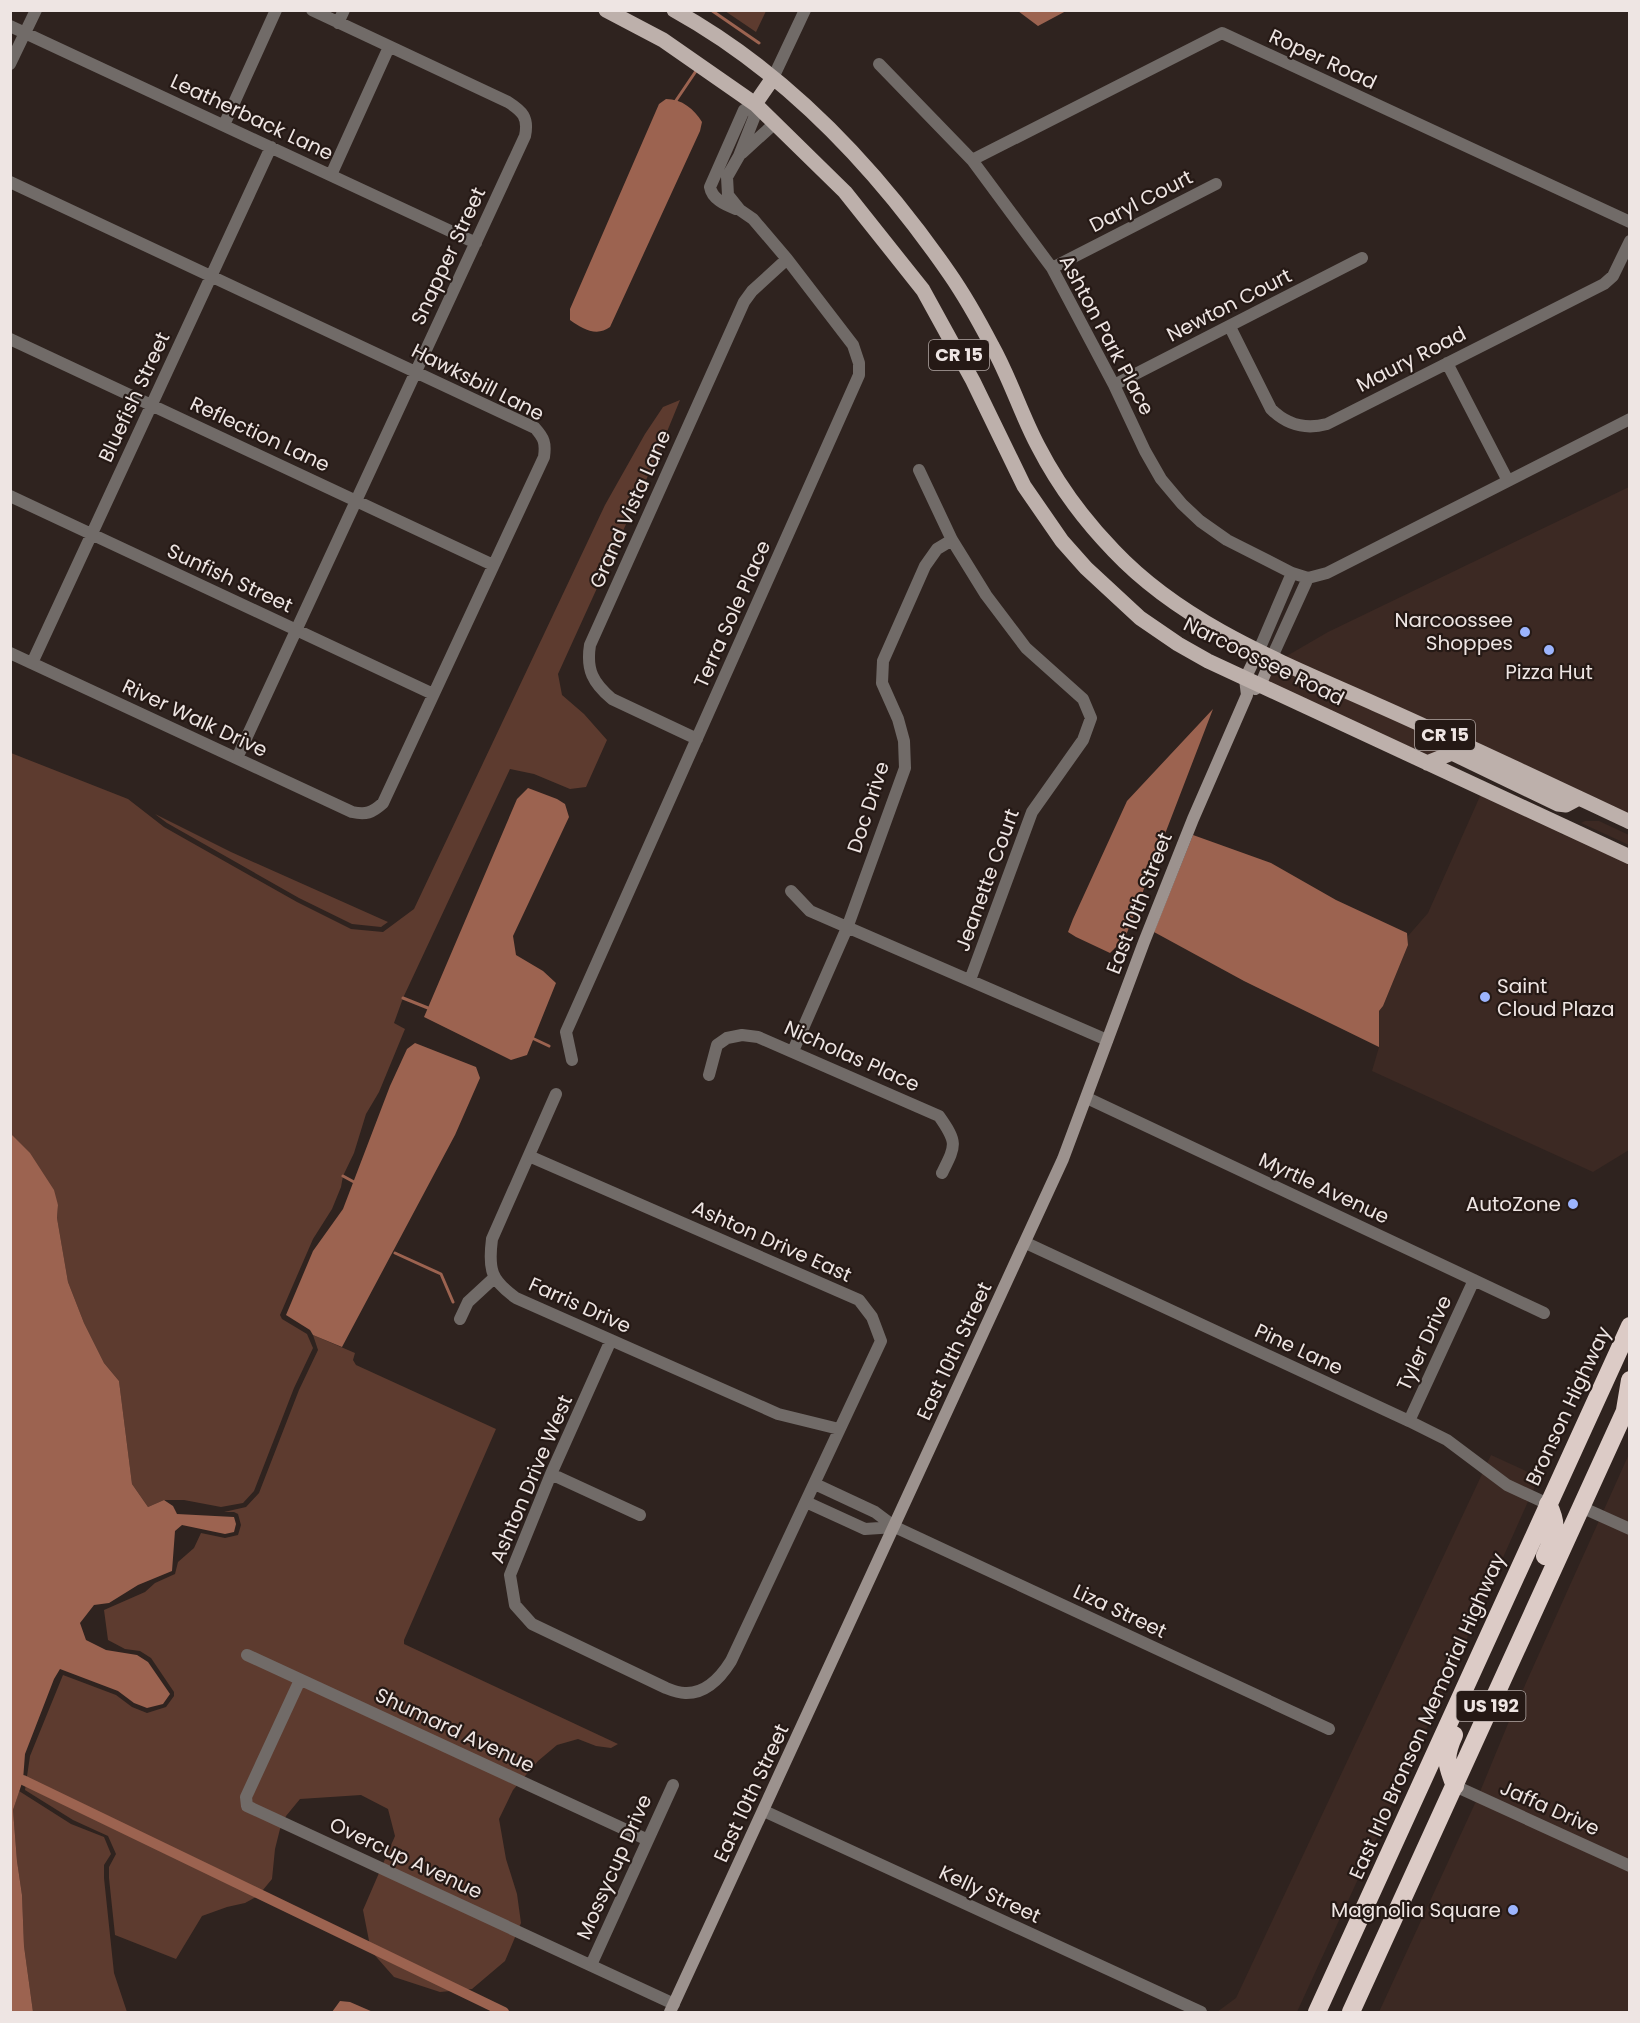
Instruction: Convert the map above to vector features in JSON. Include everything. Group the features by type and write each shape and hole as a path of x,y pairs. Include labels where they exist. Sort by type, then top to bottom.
{"highway":[{"name":"Bronson Highway","path":"1548,1504 1629,1326"},
{"path":"1627,1406 1629,1380"},
{"name":"US 192","path":"1351,2013 1627,1406"},
{"name":"East Irlo Bronson Memorial Highway","path":"1317,2013 1548,1504"},
{"path":"1484,1720 1479,1703 1555,1534 1555,1523 1548,1504"},
{"path":"1455,1786 1447,1768 1447,1752 1531,1566 1526,1552"}],"main road":[{"name":"Narcoossee Road","path":"606,10 663,40 755,104 808,153 845,192 923,291 973,381 1024,486 1062,541 1140,618 1178,644 1245,679 1629,857"},
{"name":"Narcoossee Road","path":"674,10 724,42 773,78 836,135 872,173 951,275 994,350 1052,472 1078,510 1115,552 1160,592 1193,615 1265,654 1629,822"},
{"path":"755,104 773,78"},
{"path":"1427,763 1452,753 1558,804 1566,805 1579,798"}],"street":[{"path":"10,64 36,10"},
{"path":"224,125 276,10"},
{"name":"Snapper Street","path":"237,758 476,243 527,127 526,117 522,111 508,102 312,10"},
{"path":"338,23 344,10"},
{"path":"773,78 805,10"},
{"name":"Leatherback Lane","path":"10,26 476,243"},
{"name":"Roper Road","path":"972,160 1222,33 1629,222"},
{"path":"331,175 389,47"},
{"name":"Ashton Park Place","path":"879,64 972,160 1052,268 1161,479 1200,521 1227,540 1292,573 1308,578"},
{"name":"Terra Sole Place","path":"740,210 728,195 727,177 739,156 754,118 755,104"},
{"name":"Terra Sole Place","path":"572,1060 566,1032 859,375 859,363 853,345 787,260 753,219 715,198 711,193 710,187 744,110 755,104"},
{"name":"Terra Sole Place","path":"739,156 775,123"},
{"name":"Bluefish Street","path":"32,663 271,147"},
{"name":"Hawksbill Lane","path":"10,182 535,428 544,438 546,447 544,457 383,803 374,812 365,815"},
{"name":"Daryl Court","path":"1052,268 1216,184"},
{"name":"Maury Road","path":"1230,327 1271,409 1280,418 1305,427 1327,424 1604,284 1612,276 1629,241"},
{"name":"Newton Court","path":"1114,386 1362,258"},
{"name":"Grand Vista Lane","path":"698,739 612,699 605,693 597,685 591,672 588,658 590,645 744,302 752,291 787,260"},
{"name":"Reflection Lane","path":"10,339 493,565"},
{"path":"1447,363 1508,481"},
{"path":"1292,573 1265,654 1260,686 1247,695 1245,679 1265,654 1308,578 1327,573 1629,419"},
{"name":"Jeanette Court","path":"919,470 952,540 986,595 1026,648 1083,699 1091,718 1083,740 1032,812 970,980"},
{"name":"Sunfish Street","path":"10,496 433,694"},
{"name":"Doc Drive","path":"793,1051 847,928 905,768 904,741 898,719 882,683 882,661 925,566 937,549 952,540"},
{"name":"River Walk Drive","path":"10,653 352,812 365,815"},
{"name":"East 10th Street","path":"672,2008 1063,1159 1193,819 1247,695"},
{"path":"791,891 810,911 1107,1040"},
{"name":"Nicholas Place","path":"709,1075 717,1045 728,1038 742,1035 758,1037 793,1051 939,1116 952,1134 954,1148 942,1173"},
{"path":"460,1319 468,1302 494,1278 489,1260 492,1239 556,1094"},
{"name":"Myrtle Avenue","path":"1087,1098 1544,1313"},
{"name":"Ashton Drive East","path":"529,1156 859,1300 872,1317 881,1341 806,1502"},
{"name":"Pine Lane","path":"1026,1243 1409,1421 1447,1440 1507,1485 1548,1504"},
{"name":"Farris Drive","path":"494,1278 504,1290 516,1298 778,1414 839,1429"},
{"name":"Tyler Drive","path":"1409,1421 1474,1280"},
{"name":"Ashton Drive West","path":"611,1340 551,1474 510,1575 515,1605 532,1624 666,1688 685,1693 703,1690 721,1677 732,1661 806,1502"},
{"path":"551,1474 640,1515"},
{"name":"Liza Street","path":"814,1484 875,1512 895,1527 1329,1729"},
{"path":"806,1502 865,1529 895,1527"},
{"path":"1581,1507 1629,1529"},
{"name":"Shumard Avenue","path":"247,1655 648,1840"},
{"name":"Overcup Avenue","path":"300,1680 246,1797 247,1806 591,1965 672,2008"},
{"name":"Mossycup Drive","path":"591,1965 673,1785"},
{"name":"Jaffa Drive","path":"1455,1786 1629,1866"},
{"name":"Kelly Street","path":"764,1811 1201,2013"}],"shaded area":[{"path":"725,11 766,11 756,32"},
{"path":"1018,11 1066,11 1038,26"},
{"path":"666,99 682,103 691,109 702,122 700,131 610,327 595,332 590,331 570,320 570,309 659,104"},
{"path":"680,400 558,674 562,695 584,714 607,740 586,787 570,789 534,774 510,769 403,998 394,1023 405,1029 379,1092 366,1114 354,1153 343,1176 332,1209 313,1239 280,1315 282,1319 307,1334 313,1348 294,1388 254,1491 243,1503 221,1507 184,1500 164,1500 148,1507 132,1484 119,1381 104,1363 84,1323 68,1282 57,1218 58,1205 11,1134 11,753 128,799 164,827 297,902 351,929 383,932 414,909 605,505 663,407"},
{"path":"1629,487 1629,816 1285,657 1328,632"},
{"path":"1275,664 1569,799 1449,759 1431,756 1267,683"},
{"path":"1213,709 1125,938 1110,953 1068,932 1127,801"},
{"path":"528,788 565,804 569,817 513,936 516,955 543,971 556,983 527,1055 511,1060 424,1017 517,799"},
{"path":"1481,794 1559,831 1562,835 1629,863 1629,1150 1593,1172 1372,1071 1379,1047 1379,1011 1408,945 1408,936 1428,913"},
{"path":"155,814 231,852 388,922 381,927 352,924 299,898"},
{"path":"1599,821 1629,835 1629,845 1581,823"},
{"path":"1193,835 1271,863 1336,900 1407,933 1408,945 1379,1011 1379,1047 1244,981 1154,932"},
{"path":"415,1043 476,1067 480,1078 455,1135 342,1347 313,1335 310,1330 286,1315 313,1251 343,1209 390,1086 407,1049"},
{"path":"11,1134 30,1153 54,1190 68,1282 84,1323 104,1363 119,1381 132,1484 148,1507 164,1500 173,1506 177,1514 234,1517 236,1524 234,1532 225,1534 182,1525 175,1531 172,1571 138,1585 109,1603 94,1605 80,1623 86,1640 106,1650 137,1655 148,1662 170,1694 163,1704 147,1708 134,1703 118,1691 60,1669 54,1679 25,1754 23,1780 13,1810 22,1895 24,1946 33,2012 10,2012"},
{"path":"313,1335 355,1353 353,1360 356,1365 496,1429 404,1644 618,1744 611,1748 596,1746 578,1739 557,1745 538,1761 513,1790 499,1819 506,1859 517,1894 521,1923 505,1961 472,1989 440,1992 394,1977 371,1951 363,1910 395,1836 388,1809 361,1795 300,1799 286,1816 280,1829 272,1879 258,1896 245,1903 202,1916 176,1959 115,1935 109,1867 116,1854 108,1836 73,1820 25,1790 30,1756 63,1675 116,1695 132,1707 147,1713 166,1707 174,1696 174,1692 151,1658 140,1651 125,1649 108,1640 104,1610 145,1592 155,1583 175,1574 178,1562 194,1548 201,1533 225,1538 238,1535 241,1525 238,1514 224,1512 246,1507 259,1493 299,1390 318,1350"},
{"path":"1629,1454 1629,2012 1379,2012 1477,1799 1512,1714"},
{"path":"1491,1455 1539,1477 1297,2012 1217,2012 1236,1998"},
{"path":"19,1791 71,1824 104,1837 111,1854 104,1865 104,1878 114,1973 127,2012 33,2012 24,1946 22,1895 13,1810"},
{"path":"340,2001 350,2002 373,2012 332,2012"}],"waterway":[{"path":"711,10 759,43"},
{"path":"675,102 696,71"},
{"path":"403,998 428,1008"},
{"path":"532,1038 549,1046"},
{"path":"343,1176 354,1182"},
{"path":"395,1253 441,1274 453,1302"},
{"path":"23,1780 504,2012"}],"place":[{"name":"Narcoossee Shoppes","path":"1525,632"},
{"name":"Pizza Hut","path":"1549,650"},
{"name":"Saint Cloud Plaza","path":"1485,997"},
{"name":"AutoZone","path":"1573,1204"},
{"name":"Magnolia Square","path":"1513,1910"}]}
